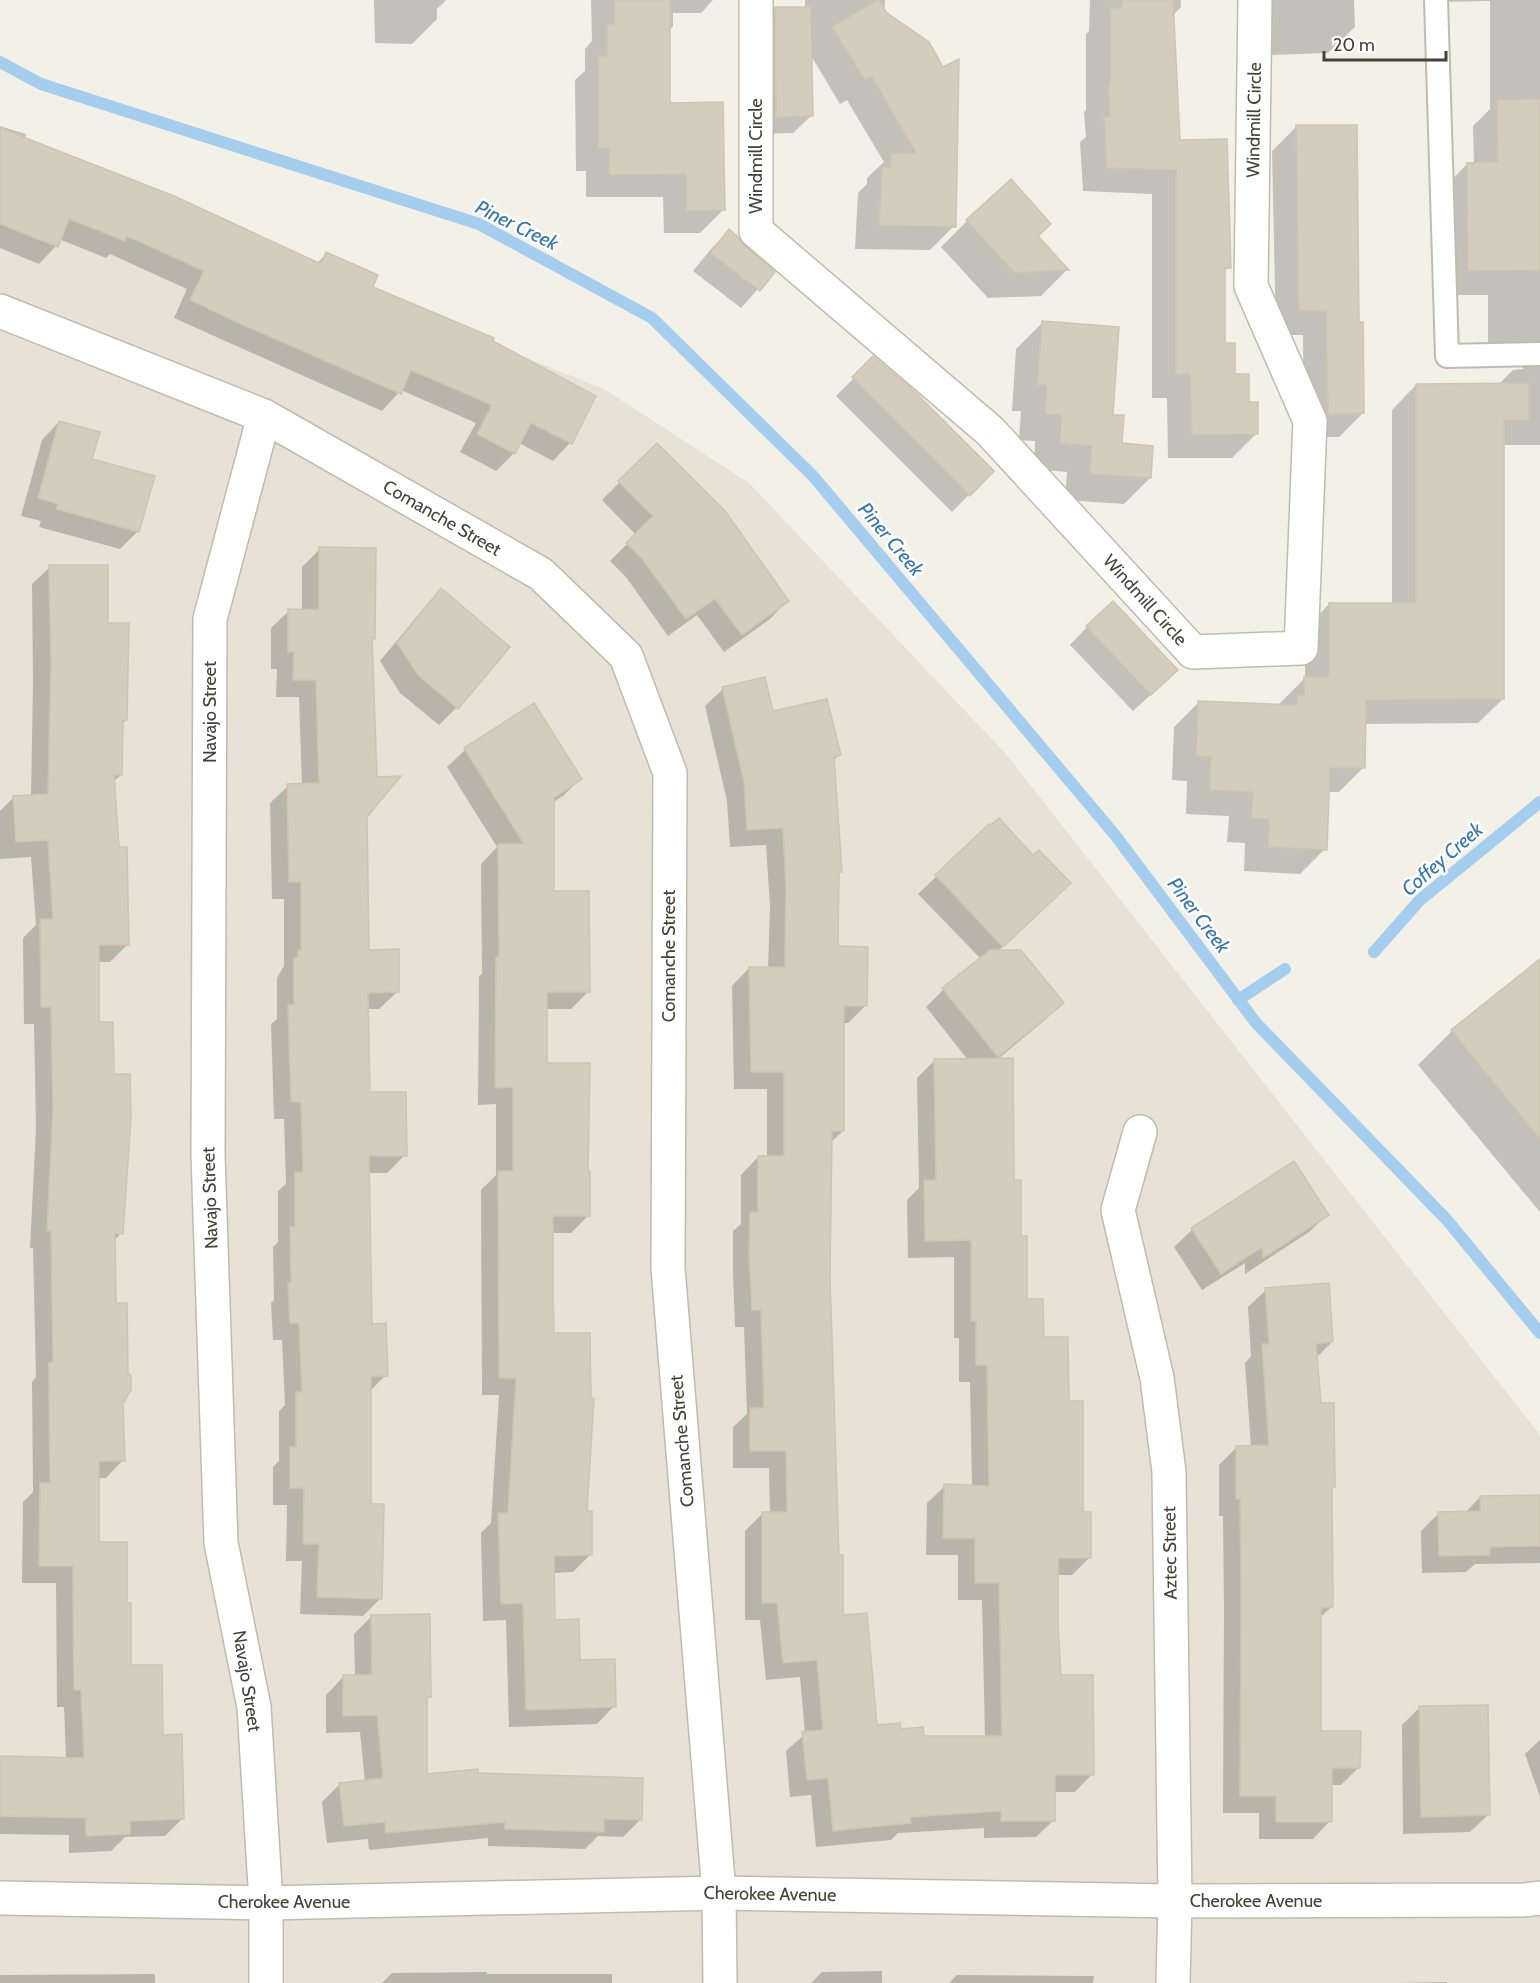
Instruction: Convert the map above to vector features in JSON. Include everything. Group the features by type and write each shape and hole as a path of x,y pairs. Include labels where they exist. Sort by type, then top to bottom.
{"street":[{"name":"Windmill Circle","path":"756,0 756,231 990,431 1193,652 1301,648 1311,421 1251,286 1255,0"},
{"name":"Comanche Street","path":"0,310 264,416 542,574 626,656 670,773 668,1268 719,1893 720,1983"},
{"name":"Navajo Street","path":"264,416 210,619 208,1155 221,1543 254,1707 266,1903 266,1983"},
{"name":"Aztec Street","path":"1140,1132 1118,1209 1158,1378 1169,1472 1175,1901 1173,1983"},
{"name":"Cherokee Avenue","path":"0,1898 266,1903 719,1893 1175,1901 1524,1900 1540,1898"}],"lane":[{"path":"1436,0 1447,356 1540,354"}],"shaded area":[{"path":"0,146 604,389 749,483 1006,754 1540,1435 1540,1983 0,1983"}],"building":[{"path":"614,0 670,0 670,103 723,102 725,210 686,211 686,174 609,175 609,148 598,148 598,56 607,56 607,24 615,24"},
{"path":"877,0 886,12 929,42 943,67 959,59 956,227 879,225 882,167 891,168 891,153 916,153 872,77 865,80 832,27"},
{"path":"1122,0 1173,0 1180,140 1227,139 1231,268 1225,268 1225,343 1235,343 1235,374 1249,374 1249,402 1258,402 1258,434 1192,435 1190,374 1176,374 1176,170 1107,168 1104,117 1110,116 1108,86 1110,86 1110,8 1122,8"},
{"path":"775,7 811,7 813,116 776,117"},
{"path":"1540,99 1540,270 1468,271 1467,163 1498,162 1497,100"},
{"path":"1296,125 1357,125 1359,322 1363,322 1364,413 1328,414 1326,311 1299,311"},
{"path":"0,128 174,196 321,264 326,252 378,275 373,287 494,338 493,341 596,396 572,444 531,423 515,454 477,434 492,405 411,370 401,394 241,324 190,300 204,271 127,236 125,241 69,219 58,247 0,224"},
{"path":"1011,179 1051,224 1038,236 1069,270 1015,273 966,220"},
{"path":"729,229 775,272 760,291 710,253"},
{"path":"1042,321 1119,327 1113,415 1124,415 1122,443 1153,446 1151,478 1090,474 1092,446 1060,443 1061,415 1045,414 1047,385 1037,385"},
{"path":"873,356 914,391 994,471 970,496 852,377"},
{"path":"1529,383 1529,420 1504,420 1504,699 1366,700 1365,768 1330,768 1327,850 1268,847 1269,819 1251,818 1253,792 1210,790 1211,757 1196,756 1198,701 1297,705 1297,695 1304,695 1304,677 1329,677 1329,603 1416,603 1416,384"},
{"path":"59,421 100,432 92,459 155,476 139,532 56,509 58,504 38,498"},
{"path":"657,443 725,511 789,601 742,635 715,599 686,619 643,560 626,543 653,516 618,481"},
{"path":"319,547 376,548 375,639 372,637 377,777 401,776 367,817 369,950 399,949 399,992 368,993 370,1092 406,1092 407,1156 369,1156 372,1324 386,1323 388,1376 371,1376 371,1504 384,1504 382,1599 317,1597 319,1544 303,1544 304,1488 290,1488 290,1447 296,1447 296,1392 302,1392 299,1323 290,1323 288,1283 291,1283 290,1227 295,1227 295,1172 303,1172 301,1102 291,1102 288,1005 294,1005 294,958 298,958 298,950 301,950 301,882 289,882 287,784 319,783 316,680 293,680 294,652 288,652 288,609 319,610"},
{"path":"49,565 108,565 108,623 129,623 127,720 123,720 122,775 114,775 119,847 127,847 129,945 99,945 99,1022 113,1022 114,1074 130,1074 131,1118 123,1234 115,1233 116,1303 127,1303 128,1373 131,1376 131,1390 123,1404 125,1461 99,1461 99,1542 127,1542 127,1603 131,1603 131,1665 162,1665 163,1735 182,1734 184,1819 130,1821 130,1834 86,1836 86,1818 0,1816 0,1756 84,1758 81,1690 74,1690 73,1566 39,1566 40,1483 50,1483 49,1363 53,1362 51,1231 47,1231 53,1109 51,1007 41,1007 40,919 53,919 48,840 16,842 13,796 48,794 51,664"},
{"path":"441,588 510,647 458,709 418,675 397,643"},
{"path":"1113,601 1178,670 1151,695 1086,626"},
{"path":"765,677 773,711 827,699 841,755 834,757 842,872 839,872 838,946 868,947 867,1006 844,1006 844,1131 832,1131 830,1277 839,1555 843,1555 843,1615 867,1613 877,1725 900,1723 901,1729 923,1727 924,1736 1002,1736 999,1583 975,1583 975,1538 943,1538 944,1484 989,1486 987,1365 976,1365 976,1321 971,1321 971,1240 925,1241 924,1180 936,1180 934,1059 1013,1058 1014,1180 1021,1180 1021,1236 1027,1236 1027,1299 1043,1299 1044,1337 1068,1337 1069,1401 1083,1401 1083,1512 1091,1512 1091,1558 1058,1558 1058,1627 1061,1675 1093,1675 1094,1775 1055,1775 1055,1821 1001,1821 1001,1811 910,1817 911,1823 833,1831 828,1778 807,1780 802,1732 823,1730 817,1660 783,1663 777,1603 762,1603 762,1512 787,1512 786,1451 750,1451 750,1408 764,1408 761,1310 752,1310 749,1255 750,1212 758,1212 758,1156 784,1156 784,1072 751,1072 749,967 785,967 786,888 783,828 747,830 744,782 722,687"},
{"path":"534,703 582,779 554,798 554,891 589,891 590,992 547,992 547,1063 590,1063 588,1171 590,1171 590,1216 553,1216 553,1286 554,1333 590,1333 591,1398 594,1398 587,1511 592,1511 592,1555 554,1556 555,1620 579,1619 580,1660 615,1659 616,1707 526,1710 523,1603 501,1604 498,1513 508,1513 516,1378 499,1378 498,1171 513,1171 513,1087 495,1088 496,957 499,957 498,844 524,844 464,748"},
{"path":"999,818 1033,855 1039,850 1071,883 1003,947 935,875 989,824 991,825"},
{"path":"990,950 1021,950 1064,1003 998,1057 942,988"},
{"path":"1540,959 1540,1139 1451,1030"},
{"path":"1294,1161 1329,1215 1263,1258 1262,1247 1221,1274 1191,1228"},
{"path":"1329,1283 1333,1342 1316,1344 1321,1403 1334,1403 1333,1607 1321,1608 1321,1731 1361,1731 1360,1768 1332,1768 1332,1822 1276,1822 1276,1796 1240,1796 1240,1499 1236,1499 1236,1446 1269,1445 1262,1344 1269,1344 1265,1288"},
{"path":"1540,1495 1540,1546 1490,1547 1490,1555 1439,1556 1438,1512 1480,1511 1480,1496"},
{"path":"430,1614 431,1697 427,1697 427,1774 478,1769 478,1773 643,1778 642,1820 604,1819 604,1832 505,1829 505,1822 386,1833 385,1822 344,1826 339,1783 383,1778 377,1715 343,1716 343,1675 372,1675 371,1615"},
{"path":"1488,1705 1490,1815 1421,1817 1419,1706"}],"waterway":[{"name":"Piner Creek","path":"0,62 41,84 479,224 652,318 813,476 1115,835 1256,1023 1447,1220 1540,1333"},
{"name":"Coffey Creek","path":"1374,952 1420,900 1540,802"},
{"name":"Coffey Creek","path":"1238,1000 1285,969"}]}
